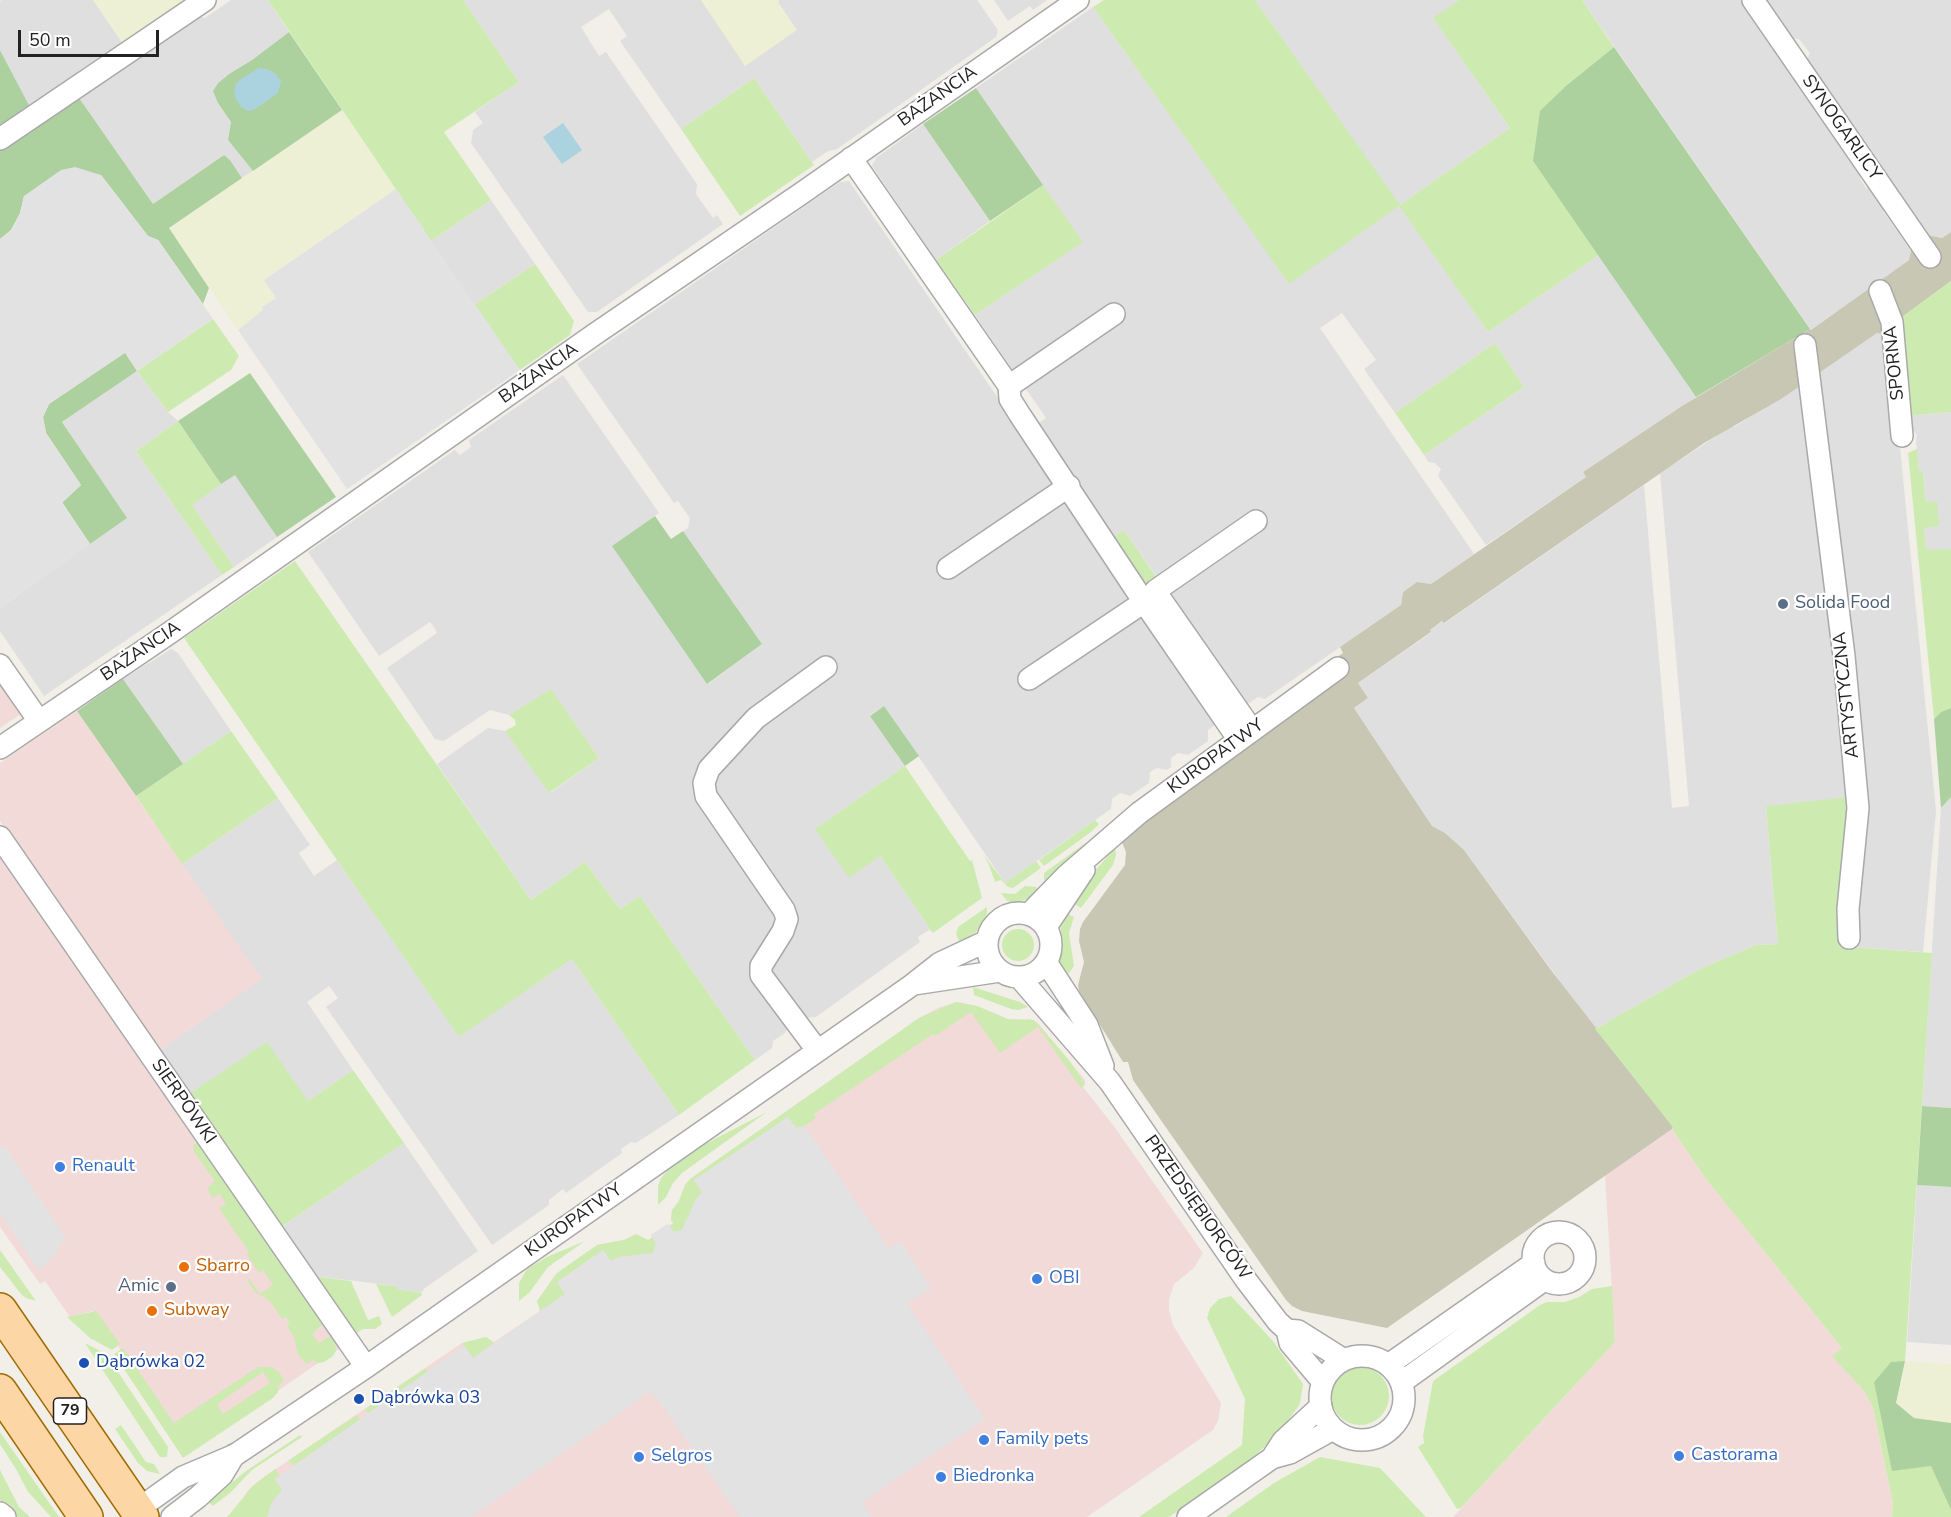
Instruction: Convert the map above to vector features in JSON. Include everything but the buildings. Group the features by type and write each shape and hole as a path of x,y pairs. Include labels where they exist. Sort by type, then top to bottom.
{"main road":[{"name":"79","path":"0,1310 139,1515"},
{"name":"79","path":"0,1391 86,1517"}],"street":[{"path":"0,140 205,0"},
{"name":"BAŻANCIA","path":"0,748 168,634 578,346 1078,0"},
{"name":"SYNOGARLICY","path":"1753,0 1930,257"},
{"path":"851,158 1009,386 1010,399 1144,602 1246,735"},
{"name":"SPORNA","path":"1880,291 1892,322 1902,436"},
{"path":"1009,386 1114,314"},
{"name":"ARTYSTYCZNA","path":"1805,345 1844,656 1858,808 1848,909 1849,938"},
{"path":"948,568 1069,486"},
{"path":"1246,735 1155,591 1256,521"},
{"path":"1029,679 1144,602"},
{"path":"0,664 39,721"},
{"path":"818,1050 761,975 761,966 783,931 787,919 784,910 706,796 704,783 709,769 756,718 826,667"},
{"name":"KUROPATWY","path":"1029,914 1066,876 1139,813 1338,668"},
{"name":"SIERPÓWKI","path":"0,837 366,1367"},
{"name":"KUROPATWY","path":"1046,927 1097,849"},
{"path":"1020,913 1029,914 1039,919 1046,927 1051,944 1046,962 1030,975 1009,974 990,957 987,941 990,932 1002,918 1020,913"},
{"name":"KUROPATWY","path":"139,1515 148,1502 183,1477 234,1455 366,1367 912,985 940,963 987,941"},
{"name":"PRZEDSIĘBIORCÓW","path":"1046,962 1087,1025 1110,1082"},
{"name":"KUROPATWY","path":"912,985 1009,974"},
{"name":"PRZEDSIĘBIORCÓW","path":"1009,974 1110,1082 1246,1280 1278,1322 1287,1330"},
{"path":"1388,1365 1539,1272 1402,1382"},
{"path":"1323,1382 1290,1343 1287,1330 1298,1331 1344,1360"},
{"path":"1363,1356 1373,1357 1388,1365 1402,1382 1404,1404 1401,1414 1389,1430 1380,1436 1361,1440 1351,1439 1333,1429 1326,1421 1321,1406 1320,1392 1323,1382 1335,1365 1344,1360 1363,1356"},
{"path":"1272,1458 1283,1441 1321,1406"},
{"path":"1188,1517 1272,1458 1290,1453 1333,1429"},
{"name":"KUROPATWY","path":"172,1517 222,1475 234,1455"},
{"path":"0,1512 5,1517"}],"shaded area":[{"path":"93,0 124,45 103,59 99,57 77,72 78,79 32,111 0,50 0,1"},
{"path":"93,0 183,0 185,3 124,45"},
{"path":"231,0 268,0 289,32 218,83 218,103 231,122 228,140 253,171 242,178 224,155 153,204 77,95 195,15 205,18"},
{"path":"463,0 701,0 746,65 779,0 977,0 998,30 996,37 837,149 828,151 812,162 754,78 681,129 620,41 627,36 609,9 581,27 599,56 606,52 697,184 696,194 713,218 717,215 723,224 597,312 588,312 471,143 473,130 483,123 475,112 519,82"},
{"path":"701,0 779,0 778,2 797,30 745,66"},
{"path":"994,0 1047,0 1033,10 1030,6 1008,21"},
{"path":"1255,0 1459,0 1434,19 1510,128 1400,205 1488,332 1599,255 1696,397 1583,472 1586,477 1486,545 1438,476 1441,469 1435,463 1428,462 1424,455 1524,387 1495,343 1395,413 1364,369 1376,360 1342,313 1320,328 1474,554 1431,584 1417,582 1403,592 1401,605 1265,699 1258,697 1246,705 1124,530 1112,538 1218,723 1208,730 1208,741 1188,755 1178,753 1175,755 1171,758 1171,767 1167,770 1157,768 1150,772 1149,783 1130,796 1120,793 1112,799 1111,809 1005,883 884,706 870,715 905,766 815,829 880,856 933,933 929,930 918,937 920,942 816,1017 803,1018 787,1029 773,1041 772,1048 755,1060 640,896 620,909 585,862 531,900 437,764 488,728 505,731 550,793 599,758 551,690 509,715 490,710 444,741 435,739 387,668 437,633 434,627 430,622 379,656 308,552 455,450 460,455 471,447 469,440 563,375 659,513 613,546 708,684 762,644 683,531 688,528 690,518 678,501 674,503 577,364 840,182 849,181 1013,420 1035,426 1046,418 975,315 1082,242 976,88 1093,7 1206,166 1399,205"},
{"path":"1582,0 1745,0 1860,174 1860,179 1866,188 1871,189 1886,209 1883,211 1911,251 1909,260 1811,330"},
{"path":"1760,0 1951,0 1951,232 1942,238 1922,234 1805,64 1810,53 1799,39 1787,39"},
{"path":"342,110 396,189 264,280 276,298 262,307 264,310 238,330 169,228"},
{"path":"923,124 990,221 936,260 872,166 876,158"},
{"path":"75,167 101,175 148,236 158,240 213,319 137,371 125,353 49,404 43,417 46,433 81,485 62,503 90,544 0,608 0,239 12,230 20,213 24,196 61,170"},
{"path":"396,189 520,370 347,489 238,330 263,310 262,307 276,298 264,280"},
{"path":"491,200 535,264 474,305 431,241"},
{"path":"1951,232 1951,281 1904,316 1897,333 1889,336 1877,333 1781,399 1704,443 1444,623 1442,621 1430,630 1431,632 1358,683 1368,698 1354,708 1432,826 1445,833 1464,850 1551,970 1673,1127 1387,1328 1302,1311 1292,1306 1133,1080 1128,1062 1123,1062 1079,991 1078,985 1084,962 1079,941 1080,929 1125,865 1126,852 1121,840 1324,666 1343,653 1340,647 1401,605 1403,592 1417,582 1431,584 1586,477 1583,472 1682,406 1811,330 1909,260 1913,241 1922,234 1942,238"},
{"path":"1877,333 1889,336 1936,811 1923,952 1838,946 1838,911 1766,806 1778,944 1756,945 1700,969 1595,1029 1464,850 1445,833 1432,826 1354,708 1368,698 1358,683 1431,633 1430,630 1443,621 1445,623 1644,485 1672,808 1689,806 1660,473 1733,425 1734,427 1795,389"},
{"path":"137,371 168,412 178,421 136,451 222,575 44,696 0,631 0,608 126,518 62,422"},
{"path":"1951,412 1951,549 1927,551 1924,528 1937,502 1928,502 1925,498 1923,472 1919,472 1917,435 1908,425 1905,416"},
{"path":"235,474 277,537 234,567 191,504"},
{"path":"171,649 178,653 231,731 183,764 123,679"},
{"path":"0,683 21,714 0,728"},
{"path":"77,711 262,979 160,1050 0,821 0,763"},
{"path":"1951,797 1951,1108 1922,1106 1941,808"},
{"path":"278,798 310,845 299,853 314,876 337,860 459,1036 572,959 679,1115 636,1143 631,1142 621,1149 622,1153 566,1193 563,1189 549,1200 549,1205 492,1245 326,1007 338,998 329,986 307,1002 353,1070 308,1101 189,1094 160,1050 261,979 182,864"},
{"path":"0,855 340,1348 183,1456 118,1346 93,1311 70,1317 45,1281 40,1284 0,1227"},
{"path":"958,1002 977,1006 1008,1019 1030,1019 1038,1023 1085,1080 1083,1087 1113,1125 1203,1253 1194,1268 1174,1284 1169,1300 1169,1310 1173,1325 1221,1403 1218,1421 1213,1430 1087,1517 236,1517 233,1512 249,1489 261,1479 462,1343 486,1337 494,1342 540,1311 537,1301 555,1275 597,1245 624,1240 636,1234 648,1240 652,1238 651,1235 673,1223 672,1210 690,1179 919,1018 940,1007"},
{"path":"788,1117 796,1128 804,1126 888,1248 900,1241 931,1288 907,1304 985,1419 862,1502 871,1517 740,1517 662,1405 650,1392 471,1517 267,1517 272,1502 282,1490 275,1479 464,1346 473,1358 565,1294 557,1282 603,1250 611,1261 619,1257 653,1253 656,1243 651,1235 668,1224 674,1232 682,1230 696,1199 702,1192 694,1180"},
{"name":"Castorama","path":"1672,1129 1706,1179 1842,1348 1833,1356 1864,1391 1873,1408 1893,1503 1892,1517 1453,1517 1615,1342 1605,1175"},
{"path":"404,1143 478,1251 421,1293 398,1289 395,1286 315,1276 281,1227"},
{"path":"4,1145 65,1237 54,1257 39,1270 0,1213 0,1147"},
{"path":"1917,1185 1951,1187 1951,1345 1907,1342"},
{"path":"1905,1361 1951,1364 1951,1423 1914,1418 1896,1403"}],"green space":[{"path":"268,0 463,0 519,82 444,132 491,200 431,241"},
{"path":"1104,0 1255,0 1400,205 1510,128 1433,18 1459,0 1582,0 1614,47 1567,85 1533,161 1599,255 1488,332 1399,206 1289,284 1093,7"},
{"path":"289,32 342,110 253,171 228,140 231,122 213,91 218,83 229,74"},
{"path":"1614,47 1810,329 1696,397 1533,161 1540,111 1567,85"},
{"path":"0,50 32,111 0,133"},
{"path":"754,78 814,165 740,216 681,129"},
{"path":"976,88 1043,185 990,221 923,124"},
{"path":"77,95 153,204 224,155 242,178 169,228 209,288 203,304 158,240 148,236 101,175 24,196 20,213 11,230 0,239 0,149"},
{"path":"1043,185 1083,242 975,315 936,260"},
{"path":"535,264 574,321 570,335 520,370 474,305"},
{"path":"1951,281 1951,412 1905,416 1897,333 1903,316"},
{"path":"213,319 239,356 231,370 168,412 137,371"},
{"path":"1495,343 1524,387 1424,455 1395,413"},
{"path":"125,352 137,371 62,422 127,518 90,544 62,502 81,485 46,433 43,417 49,404"},
{"path":"250,373 336,497 277,537 235,475 221,484 178,421"},
{"path":"178,421 221,484 192,505 234,567 222,575 136,451"},
{"path":"1917,449 1919,471 1923,471 1925,498 1928,502 1937,501 1939,526 1924,528 1927,550 1951,549 1951,708 1941,712 1934,719 1908,453"},
{"path":"655,516 671,539 683,531 762,644 707,684 612,546"},
{"path":"1124,530 1159,581 1151,583 1141,581 1112,538"},
{"path":"295,561 531,900 585,862 620,909 640,896 755,1060 679,1115 572,959 459,1037 184,638"},
{"path":"123,679 183,764 136,796 77,711"},
{"path":"551,689 599,758 549,793 505,731 516,725 515,720 509,715"},
{"path":"884,706 919,756 905,766 870,716"},
{"path":"1951,708 1951,797 1941,808 1934,719 1941,712"},
{"path":"231,731 278,798 182,864 136,796"},
{"path":"905,766 970,861 972,860 982,898 933,933 880,856 849,878 815,829"},
{"path":"1850,797 1838,911 1838,946 1932,953 1905,1361 1891,1363 1874,1382 1931,1465 1951,1510 1951,1517 1892,1517 1893,1503 1873,1408 1864,1391 1832,1356 1842,1348 1706,1179 1672,1129 1673,1127 1595,1029 1700,969 1756,945 1778,944 1766,806"},
{"path":"1095,820 1099,824 1091,832 1044,866 1039,860"},
{"path":"1084,844 1085,846 1049,884 1044,880 1044,873"},
{"path":"1115,848 1116,855 1113,865 1081,908 1073,903 1093,873"},
{"path":"983,854 1005,883 1036,861 1041,868 1013,888 1008,887 1001,880 995,882"},
{"path":"1025,886 1036,887 1039,890 1030,898 1016,903 1007,901 1001,893 1015,894"},
{"path":"987,907 987,913 976,932 960,943 956,934 958,927"},
{"path":"1068,914 1074,917 1069,933 1074,966 1066,977 1059,962 1061,927"},
{"path":"1018,929 1030,933 1034,945 1030,957 1018,961 1006,957 1002,945 1006,933"},
{"path":"973,987 1020,1002 1028,1007 1018,1010 1011,1009 974,995"},
{"path":"956,1002 977,1006 1008,1019 1034,1020 1069,1060 1085,1084 1081,1088 1038,1027 1000,1053 971,1012 935,1036 933,1034 814,1114 816,1118 804,1126 796,1128 788,1117 694,1180 702,1192 696,1199 682,1230 673,1231 669,1226 674,1223 671,1220 672,1210 690,1179 919,1018"},
{"path":"267,1042 308,1101 353,1070 404,1143 281,1227 189,1094"},
{"path":"1922,1106 1951,1108 1951,1187 1917,1185"},
{"path":"767,1112 682,1173 658,1205 658,1186 661,1178 669,1169 707,1143"},
{"path":"200,1141 325,1322 312,1334 319,1343 335,1333 341,1342 335,1346 336,1351 333,1356 324,1362 318,1363 313,1360 307,1364 298,1355 294,1337 287,1326 290,1323 286,1317 282,1319 270,1301 255,1292 247,1280 249,1279 260,1294 273,1285 263,1270 259,1273 247,1254 249,1252 219,1208 226,1204 220,1194 212,1198 207,1188 215,1181 194,1152 193,1145"},
{"path":"636,1234 648,1240 653,1237 656,1246 653,1253 619,1257 611,1261 603,1250 557,1282 565,1294 540,1311 537,1301 557,1273 597,1245 624,1240"},
{"path":"585,1241 548,1267 529,1293 519,1301 519,1283 527,1269 547,1257"},
{"path":"0,1250 36,1301 21,1294 0,1267"},
{"path":"312,1276 351,1281 368,1320 379,1316 382,1324 375,1329 363,1329 355,1334"},
{"path":"376,1284 395,1286 398,1289 422,1295 392,1317"},
{"path":"1612,1286 1615,1342 1461,1508 1457,1509 1418,1447 1424,1443 1423,1436 1433,1381 1540,1305 1547,1302 1565,1302 1592,1289"},
{"path":"1231,1296 1273,1341 1303,1384 1300,1404 1287,1422 1287,1426 1250,1460 1169,1517 1139,1517 1242,1445 1245,1399 1207,1318 1210,1308 1219,1299"},
{"path":"96,1311 120,1344 112,1350 90,1338 67,1317"},
{"path":"486,1337 494,1343 473,1358 462,1343"},
{"path":"85,1343 106,1354 168,1447 167,1457 160,1457"},
{"path":"123,1348 174,1423 258,1367 272,1367 280,1373 284,1381 279,1385 278,1392 273,1398 183,1458 114,1354","holes":["263,1372 270,1383 223,1414 217,1404"]},
{"path":"1905,1361 1896,1403 1914,1418 1951,1423 1951,1510 1931,1466 1892,1471 1874,1382 1891,1362"},
{"path":"1354,1367 1366,1367 1381,1375 1389,1390 1389,1402 1381,1417 1366,1425 1354,1425 1339,1417 1331,1402 1331,1390 1339,1375"},
{"path":"426,1368 428,1372 368,1413 365,1409"},
{"path":"357,1415 360,1420 293,1466 289,1460"},
{"path":"121,1425 146,1462 154,1464 160,1474 147,1471 138,1463 115,1429"},
{"path":"0,1432 59,1517 51,1517 28,1492 0,1444"},
{"path":"300,1435 302,1437 252,1470 230,1493 213,1506 208,1502 246,1471"},
{"path":"1320,1457 1380,1468 1426,1517 1226,1517 1274,1483"},
{"path":"275,1469 280,1476 275,1479 282,1490 272,1502 267,1517 227,1517 254,1485"},
{"path":"0,1470 19,1507 30,1517 18,1517 0,1500"}],"water":[{"path":"259,68 276,74 281,81 278,93 255,109 248,111 241,107 234,91 241,79"},
{"path":"563,123 582,150 562,164 543,137"}],"place":[{"name":"Solida Food","path":"1783,604"},
{"name":"Renault","path":"60,1167"},
{"name":"Sbarro","path":"184,1267"},
{"name":"OBI","path":"1037,1279"},
{"name":"Amic","path":"171,1287"},
{"name":"Subway","path":"152,1311"},
{"name":"Dąbrówka 02","path":"84,1363"},
{"name":"Dąbrówka 03","path":"359,1399"},
{"name":"Family pets","path":"984,1440"},
{"name":"Castorama","path":"1679,1456"},
{"name":"Selgros","path":"639,1457"},
{"name":"Biedronka","path":"941,1477"}]}
